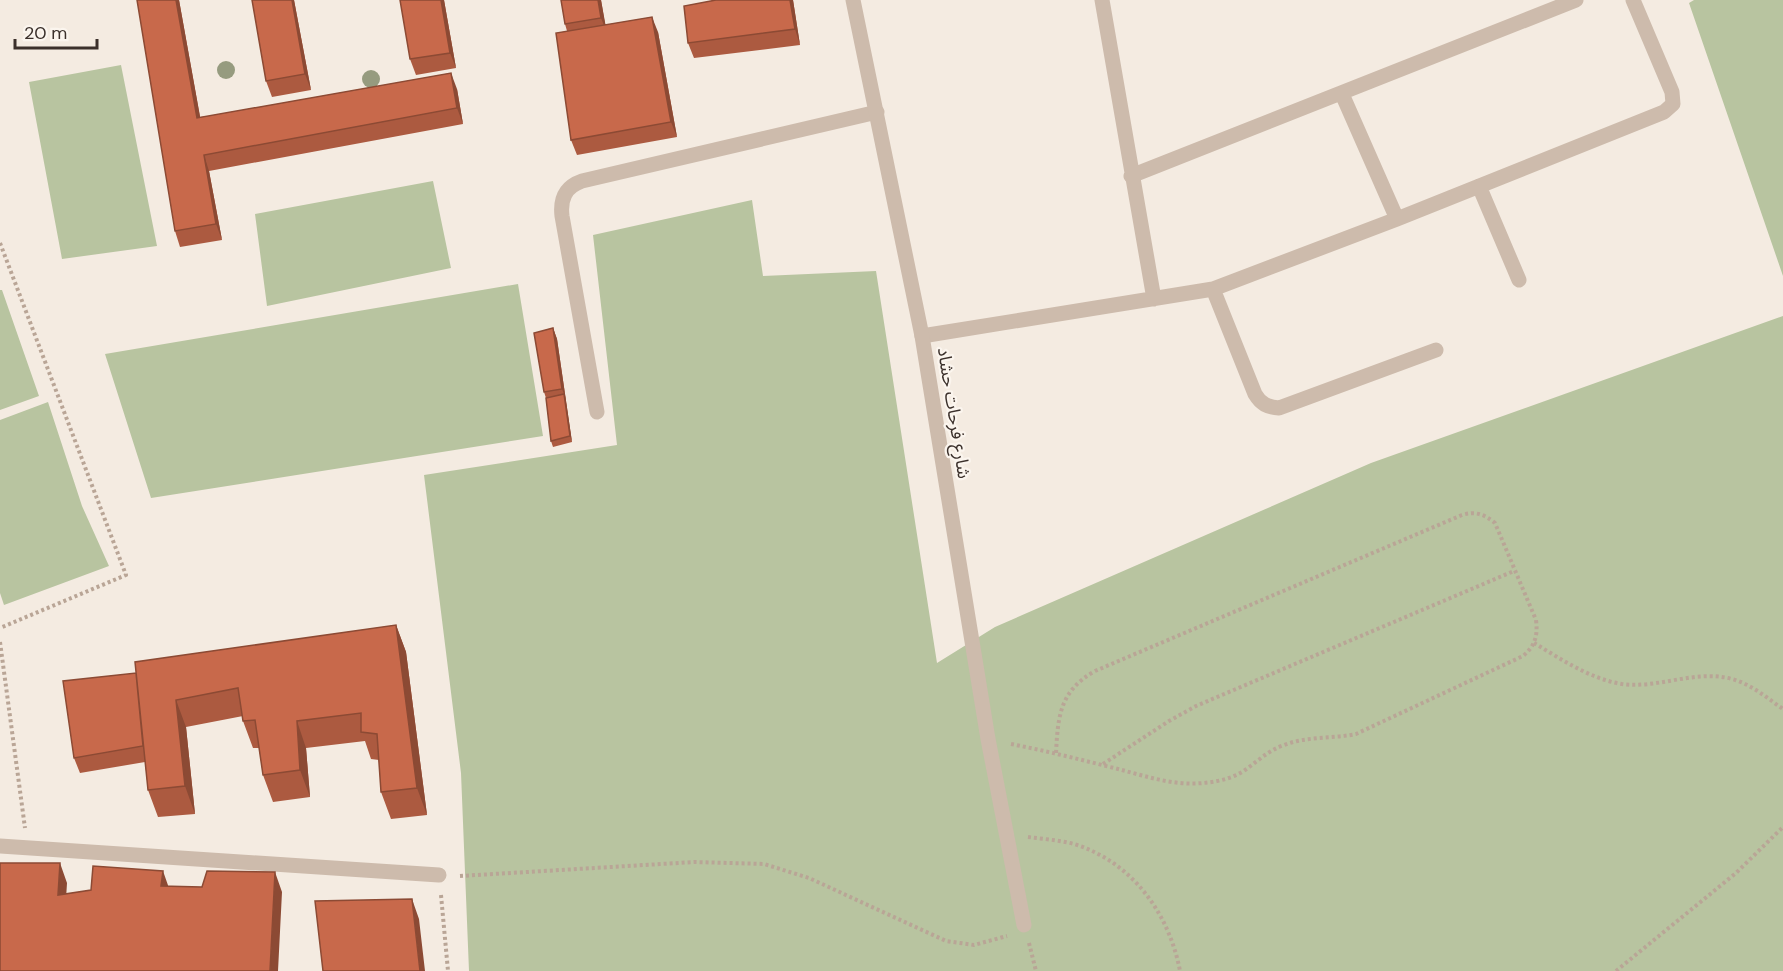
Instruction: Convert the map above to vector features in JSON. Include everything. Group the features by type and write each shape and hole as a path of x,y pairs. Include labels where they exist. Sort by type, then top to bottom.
{"street":[{"name":"شارع فرحات حشاد","path":"853,0 922,336 988,739 1024,926"},
{"path":"1102,0 1154,299"},
{"path":"1131,176 1576,0"},
{"path":"922,336 1213,289 1397,219 1669,109 1672,104 1672,92 1634,0"},
{"path":"1342,94 1397,219"},
{"path":"597,412 562,216 561,207 567,190 573,184 582,181 877,112"},
{"path":"1479,186 1519,280"},
{"path":"1213,289 1255,394 1260,403 1269,408 1279,408 1436,350"},
{"path":"0,846 440,875"}],"path":[{"path":"0,243 126,575 0,628"},
{"path":"988,739 1185,784 1224,780 1241,773 1268,752 1281,746 1298,740 1339,737 1365,730 1523,656 1534,644 1537,635 1536,620 1495,523 1487,516 1477,513 1462,515 1095,670 1072,688 1065,700 1059,714 1056,753"},
{"path":"1102,765 1162,725 1196,706 1514,571"},
{"path":"0,642 27,847"},
{"path":"1534,644 1578,669 1610,681 1642,685 1706,676 1732,679 1748,685 1783,709"},
{"path":"1616,971 1736,873 1783,827"},
{"path":"1007,833 1071,843 1088,849 1119,867 1140,886 1157,910 1169,931 1180,971"},
{"path":"448,971 440,875 463,876 695,862 764,864 809,878 946,941 974,945 1004,938 1024,926 1036,971"}],"green space":[{"path":"1694,0 1783,0 1783,276 1689,3"},
{"path":"121,65 157,246 62,259 29,82"},
{"path":"433,181 451,268 267,306 255,214"},
{"path":"752,200 763,276 876,271 937,663 995,627 1371,463 1783,316 1783,971 469,971 461,773 424,475 617,445 593,235"},
{"path":"518,284 543,436 151,498 105,354"},
{"path":"0,290 2,290 39,396 0,410"},
{"path":"48,402 82,506 109,566 4,605 0,593 0,420"}],"building":[{"path":"137,0 176,0 197,118 451,73 457,108 204,155 216,224 175,231"},
{"path":"252,0 292,0 305,74 266,81"},
{"path":"400,0 441,0 450,53 410,59"},
{"path":"561,0 598,0 601,18 565,24"},
{"path":"716,0 790,0 795,29 688,43 684,6"},
{"path":"652,17 671,122 571,140 556,33"},
{"path":"553,328 562,389 544,392 534,333"},
{"path":"564,394 570,436 551,441 546,398"},
{"path":"396,625 417,788 381,792 377,734 361,732 361,713 297,721 300,770 263,775 255,720 243,721 238,688 176,700 185,786 148,790 135,662"},
{"path":"136,673 143,746 74,758 63,681"},
{"path":"0,863 60,863 58,895 91,890 93,866 163,871 161,886 202,887 207,871 275,872 270,971 0,971"},
{"path":"412,899 420,971 323,971 315,901"}]}
